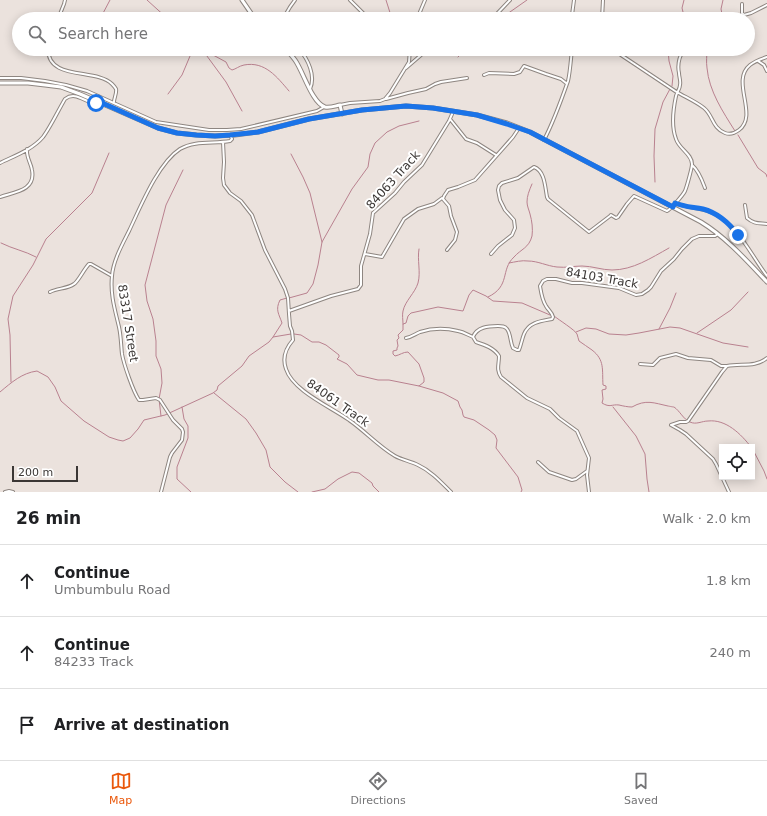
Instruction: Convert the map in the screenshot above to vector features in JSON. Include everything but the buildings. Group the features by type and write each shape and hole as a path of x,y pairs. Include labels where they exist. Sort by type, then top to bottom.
{"main road":[{"path":"242,0 250,12"},
{"path":"291,56 319,103 324,107 329,108 340,105 342,114"},
{"path":"0,83 39,84 61,88 80,94 177,133 215,136 258,132 309,119 371,108 406,106 477,115 519,128 702,222 736,249 767,282"}],"street":[{"path":"61,12 64,0"},
{"path":"287,12 295,0"},
{"path":"350,0 362,12"},
{"path":"421,12 425,0"},
{"path":"499,12 510,0"},
{"path":"572,12 574,0"},
{"path":"602,12 603,0"},
{"path":"742,4 742,12"},
{"path":"753,12 767,5"},
{"path":"49,56 51,61 62,69 74,73 100,77 109,81 116,89 114,103"},
{"path":"305,56 312,74 312,86 310,89"},
{"path":"385,99 409,62 409,56"},
{"path":"403,70 420,56"},
{"path":"544,140 560,103 568,79 571,56"},
{"path":"623,56 704,108 709,113 715,125 726,134 740,129 745,121 746,113 743,76 748,66 752,63 767,58"},
{"path":"491,254 512,235 515,228 514,220 505,210 500,200 498,190 499,186 502,183 518,178 535,167 542,176 548,199 589,232 610,216 612,215 616,218 618,217 634,196 667,211 673,207 686,190 692,165 691,158 679,146 675,138 673,127 677,92 680,85 678,62 680,56"},
{"path":"757,61 764,65 767,71"},
{"path":"484,75 489,73 518,74 524,66 561,78 566,83"},
{"path":"0,78 21,78 52,82 87,91 156,124 209,130 242,129 317,111 324,107"},
{"path":"340,105 380,101 426,89 441,82 467,78"},
{"path":"0,163 34,145 43,137 68,96 72,95 94,103 100,102"},
{"name":"84063 Track","path":"289,311 331,296 358,289 361,285 361,266 370,234 373,213 422,165 450,119 453,111"},
{"path":"450,119 466,140 479,144 496,155"},
{"path":"365,254 382,257 404,219 418,209 434,204 443,197 448,190 474,180 513,137 519,128"},
{"path":"223,142 230,141 232,139 227,130"},
{"name":"83317 Street","path":"161,492 170,457 182,440 182,429 172,420 160,400 156,398 139,400 134,391 122,356 119,328 112,290 112,276 114,266 135,219 153,182 166,162 184,146 223,142"},
{"name":"84061 Track","path":"223,142 224,185 230,193 241,201 252,215 265,250 288,298 293,340 284,354 286,370 297,385 312,398 349,420 393,455 424,468 450,492"},
{"path":"0,197 25,189 31,183 33,171 28,158 27,149"},
{"path":"692,165 702,180 705,188"},
{"path":"443,197 449,206 457,232 455,240 447,250"},
{"path":"675,203 714,213 727,222 746,245 767,276"},
{"path":"745,205 747,218 751,222 767,224"},
{"name":"84103 Track","path":"473,337 477,332 485,327 502,326 508,330 512,348 519,350 524,335 530,325 552,319 554,317 546,306 542,296 540,286 543,281 547,279 556,279 572,283 619,288 636,295 642,294 651,287 664,268 692,239 699,236 715,236 719,234"},
{"path":"50,292 74,284 89,264 112,276"},
{"path":"406,338 433,329 460,331 473,337 476,342 497,352 499,356 498,372 501,377 527,398 550,409 559,418 577,431 589,458 587,471 589,492"},
{"path":"640,364 653,365 660,358 676,354 688,358 711,360 721,366 754,364 763,362 767,358"},
{"path":"727,366 688,421 671,425 686,434 713,460 729,492"},
{"path":"538,462 549,472 572,480 576,479 587,471"},
{"path":"4,492 13,492"}],"waterway":[{"path":"104,12 110,0"},
{"path":"147,0 160,12"},
{"path":"386,0 390,12"},
{"path":"510,12 527,0"},
{"path":"683,12 682,8 684,0"},
{"path":"722,12 723,0"},
{"path":"168,94 182,75 190,56"},
{"path":"207,56 226,82 242,111"},
{"path":"215,56 226,62 232,70 242,65 258,65 270,71 289,91"},
{"path":"669,56 673,76 672,86"},
{"path":"707,56 708,77 717,101 735,131"},
{"path":"655,182 655,129 663,102 670,89"},
{"path":"289,298 307,293 313,284 322,242 352,189 368,167 370,154 375,143 387,132 399,126 419,121"},
{"path":"738,135 758,168 766,174 767,177"},
{"path":"11,382 10,335 8,319 13,296 33,265 46,239 92,193 109,153"},
{"path":"291,154 310,193 322,242"},
{"path":"161,416 159,399 162,383 161,369 156,356 156,341 153,319 147,301 145,285 166,205 183,170"},
{"path":"488,297 500,288 510,262 527,246 531,240 532,225 527,198 532,184"},
{"path":"1,243 36,257"},
{"path":"509,263 526,261 557,267 582,266 608,270 620,269 635,266 669,248"},
{"path":"403,324 404,307 418,283 419,249"},
{"path":"294,334 301,335 312,342 319,342 326,345 339,355 337,359 347,364 357,375 378,380 389,380 419,386 424,382 419,364 408,352 395,356 393,354 393,351 397,350 398,335 403,330 403,324 406,323 408,316 411,313 438,307 463,311 469,295 473,290 493,301 522,303 550,315"},
{"path":"697,333 731,310 748,292"},
{"path":"659,329 676,293"},
{"path":"273,337 282,323 278,312 280,300 287,298"},
{"path":"554,316 576,332 579,341 592,350 599,358 602,366 603,385 606,386 606,389 602,390 602,403 609,406 617,405 632,407 650,402 674,407 685,419 692,423 706,421 721,422 732,428 749,444"},
{"path":"576,332 586,328 596,329 609,334 626,335 670,327 680,328 723,343 748,347"},
{"path":"0,392 13,381 37,371 48,377 55,387 61,401 84,421 109,437 123,441 130,438 144,420 165,415 213,393 217,390 218,386 242,366 249,356 269,342 273,337 291,334"},
{"path":"419,386 443,393 458,401 464,417 474,420 495,435 497,440 496,448 518,477 522,490 521,492"},
{"path":"214,393 246,419 266,450 270,467 298,492"},
{"path":"182,407 184,419 188,426 188,438 177,467 177,479 191,492"},
{"path":"613,407 636,436 645,454 649,492"},
{"path":"755,454 767,479"},
{"path":"312,492 325,489 338,479 352,472 359,473 372,483 379,492"}],"route":[{"path":"96,103 100,102 158,128 177,133 215,136 258,132 309,119 371,108 406,106 433,108 477,115 530,132 673,207 675,203 714,213 727,222 738,235"}]}
